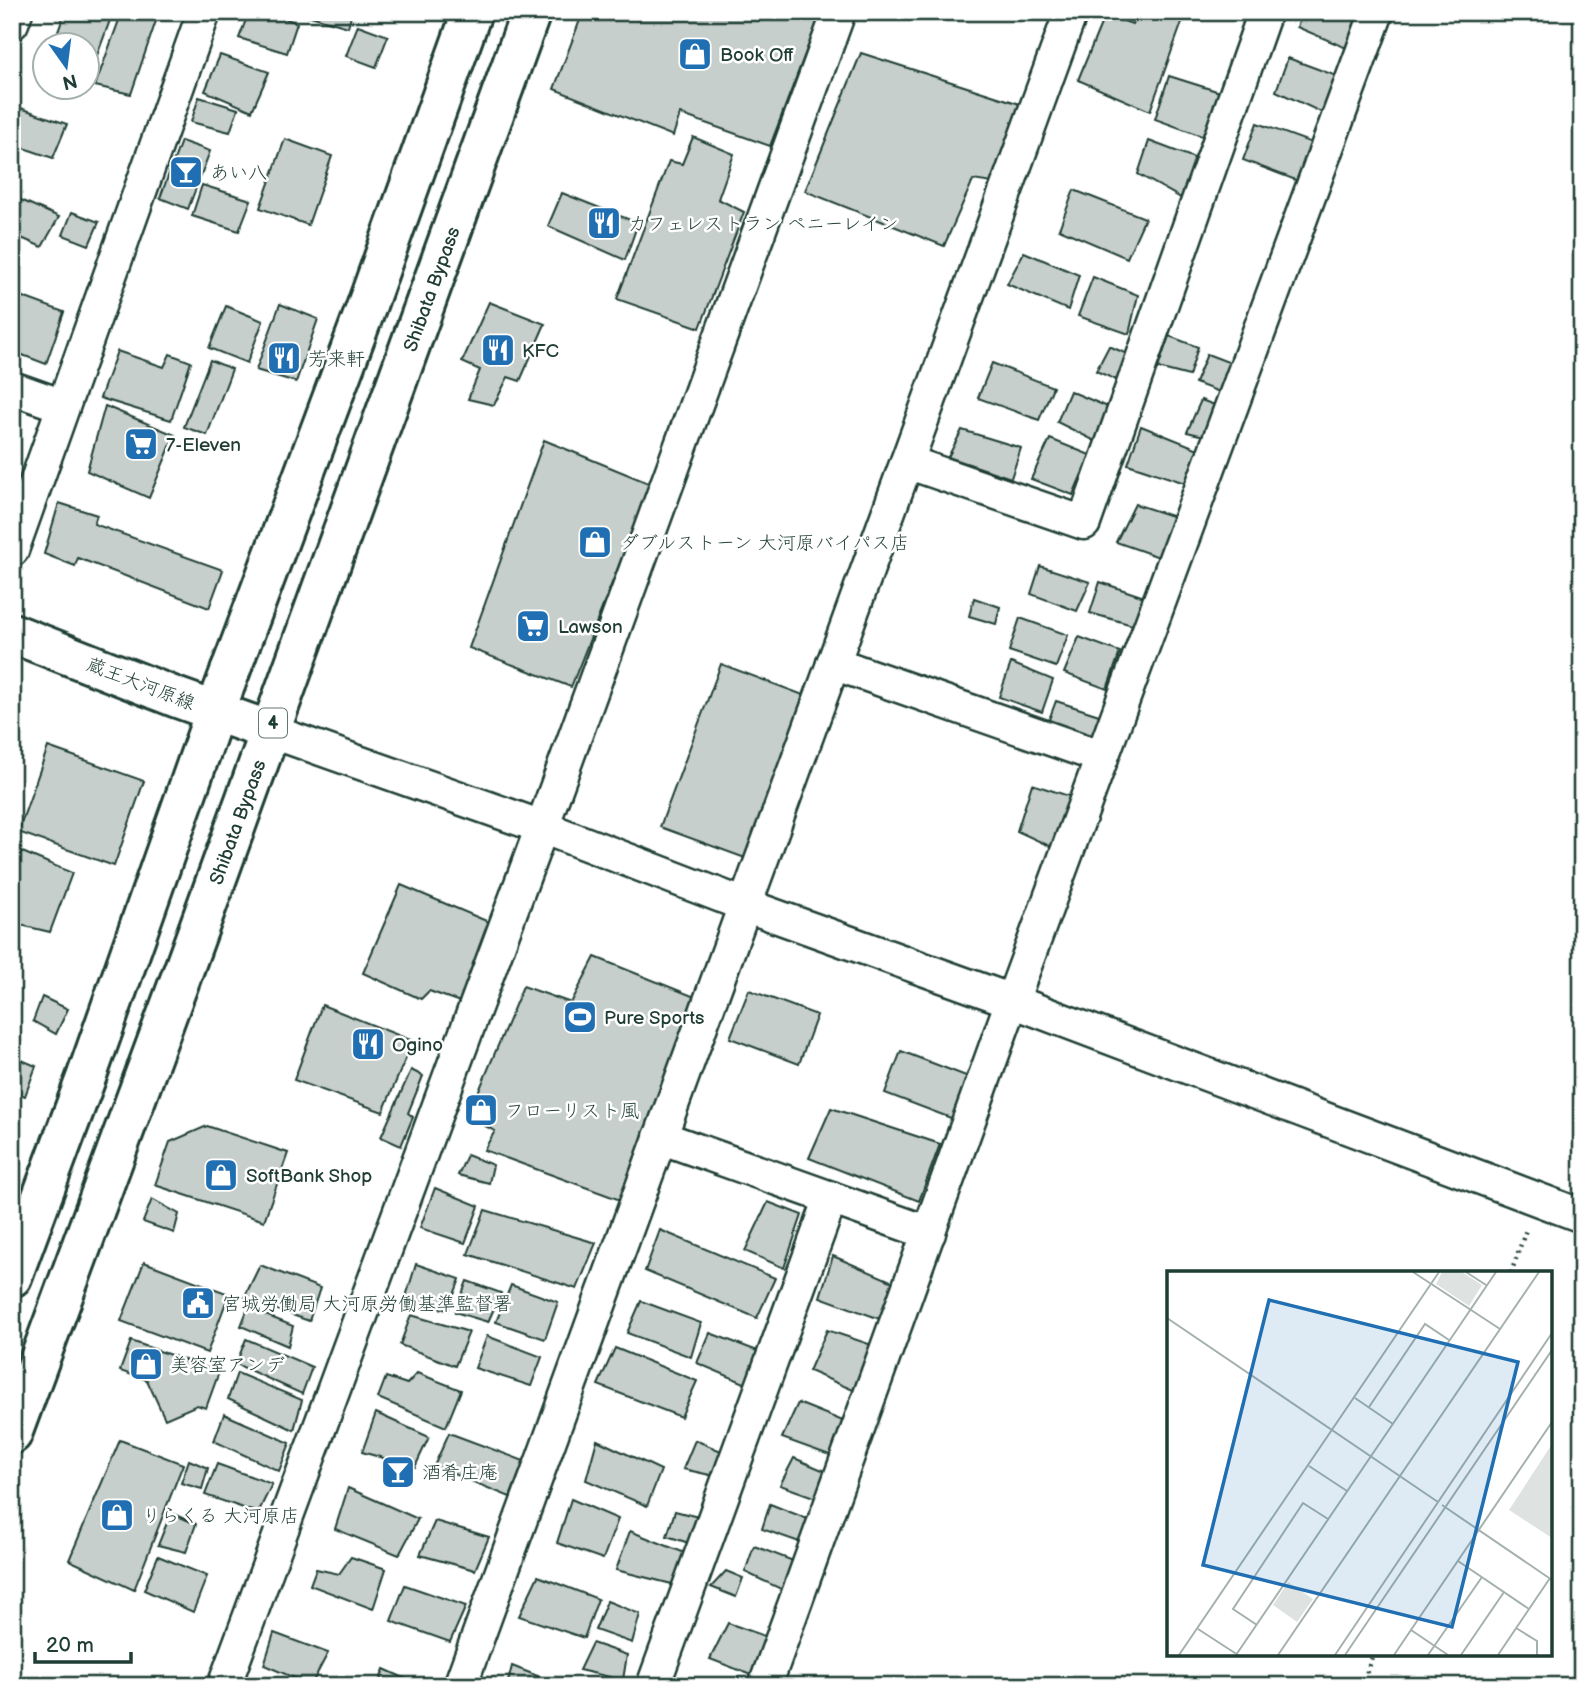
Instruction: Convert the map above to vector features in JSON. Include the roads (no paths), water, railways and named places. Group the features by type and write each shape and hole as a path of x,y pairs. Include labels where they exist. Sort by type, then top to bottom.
{"main road":[{"path":"12,1277 86,1078 215,712 363,316 472,12"},
{"name":"Shibata Bypass","path":"12,1434 531,12"},
{"name":"蔵王大河原線","path":"12,633 270,731"}],"street":[{"path":"12,23 16,12"},
{"path":"12,550 204,12"},
{"path":"224,1686 542,827 839,12"},
{"path":"460,1686 1071,12"},
{"path":"907,462 1084,523 1265,12"},
{"path":"765,1686 1012,1001 1377,12"},
{"path":"12,388 63,406"},
{"path":"833,663 1102,757"},
{"path":"270,731 542,827 1582,1216"},
{"path":"660,1137 929,1233"},
{"path":"653,1686 831,1198"}],"place":[{"name":"Book Off","path":"695,54"},
{"name":"あい八","path":"186,172"},
{"name":"カフェレストラン ペニーレイン","path":"604,223"},
{"name":"KFC","path":"498,350"},
{"name":"芳来軒","path":"284,358"},
{"name":"7-Eleven","path":"141,444"},
{"name":"ダブルストーン 大河原バイパス店","path":"595,542"},
{"name":"Lawson","path":"533,626"},
{"name":"Pure Sports","path":"580,1017"},
{"name":"Ogino","path":"368,1044"},
{"name":"フローリスト風","path":"481,1110"},
{"name":"SoftBank Shop","path":"221,1175"},
{"name":"宮城労働局 大河原労働基準監督署","path":"198,1303"},
{"name":"美容室アンデ","path":"146,1364"},
{"name":"酒肴庄庵","path":"398,1472"},
{"name":"りらくる 大河原店","path":"117,1515"}]}
